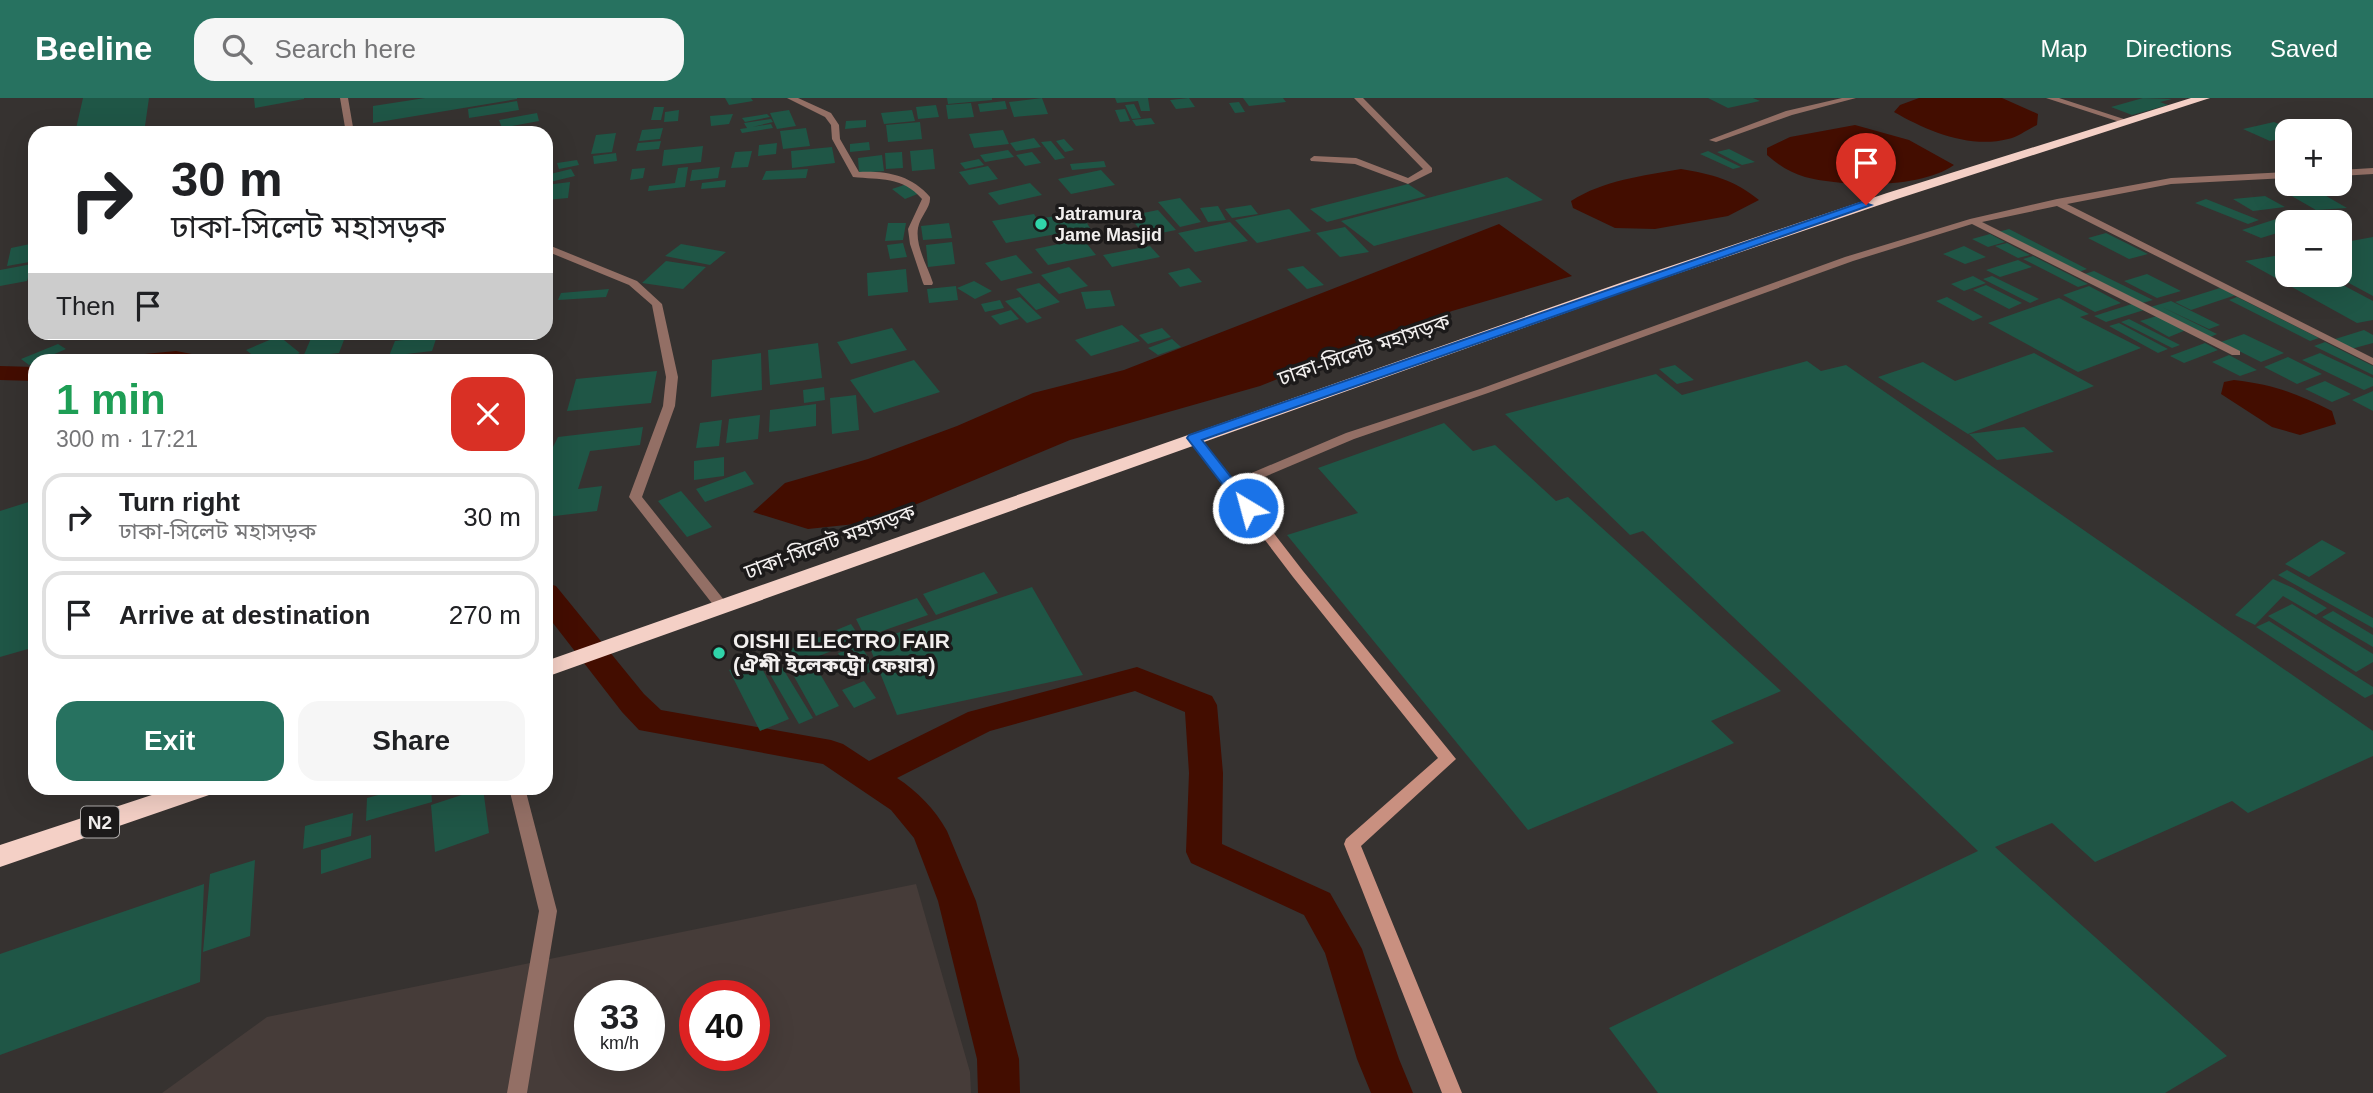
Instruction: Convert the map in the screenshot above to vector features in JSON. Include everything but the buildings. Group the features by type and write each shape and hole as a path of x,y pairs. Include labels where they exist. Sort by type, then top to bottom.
{"highway":[{"name":"ঢাকা-সিলেট মহাসড়ক","path":"553,667 1194,438 1813,223 2204,98"},
{"name":"N2","path":"0,856 179,795"}],"street":[{"path":"344,98 349,126"},
{"path":"791,98 828,115 835,125 836,139 856,175 884,173 918,187 927,199 924,210 912,226 913,241 922,258 928,283"},
{"path":"1314,159 1356,161 1408,181 1429,170 1358,98"},
{"path":"1713,140 1790,113 1852,98"},
{"path":"2050,98 2126,121"},
{"path":"2352,172 2373,171"},
{"path":"1232,486 1350,436 1484,391 1849,259 1973,221 2171,181 2275,176"},
{"path":"2057,202 2373,362"},
{"path":"1973,221 2064,270 2236,353"},
{"path":"553,250 633,283 657,304 672,377 669,407 635,498 723,608"},
{"path":"1194,438 1298,574 1448,759 1352,844 1452,1093"},
{"path":"517,1093 548,911 519,795"}],"shaded area":[{"path":"1919,98 2002,98 2038,114 2037,125 2008,139 1979,142 1964,140 1920,126 1894,112 1900,105"},
{"path":"1855,125 1909,140 1954,165 1939,173 1902,182 1840,183 1805,177 1785,168 1767,155 1767,148 1790,137"},
{"path":"1681,169 1723,179 1741,187 1759,200 1728,216 1655,229 1615,228 1573,208 1571,201 1597,188"},
{"path":"1499,224 1572,276 1452,311 1260,386 1070,440 874,522 808,529 753,512 785,483 868,459 957,426 1033,393 1124,370"},
{"path":"2234,380 2274,387 2307,399 2332,411 2336,424 2300,435 2272,427 2221,394 2224,382"},
{"path":"916,884 970,1072 971,1093 162,1093 267,1017"}],"waterway":[{"path":"0,373 28,374"},
{"path":"553,602 633,703 651,721 831,753 903,800 929,831 957,901 998,1059 999,1093"},
{"path":"868,777 980,721 1137,679 1201,705 1206,773 1204,852 1317,904 1343,949 1378,1059 1392,1093"}],"place":[{"name":"Jatramura Jame Masjid","path":"1041,224"},
{"name":"OISHI ELECTRO FAIR (ঐশী ইলেকট্রো ফেয়ার)","path":"719,653"}],"route":[{"path":"1248,508 1194,438 1866,205"}]}
